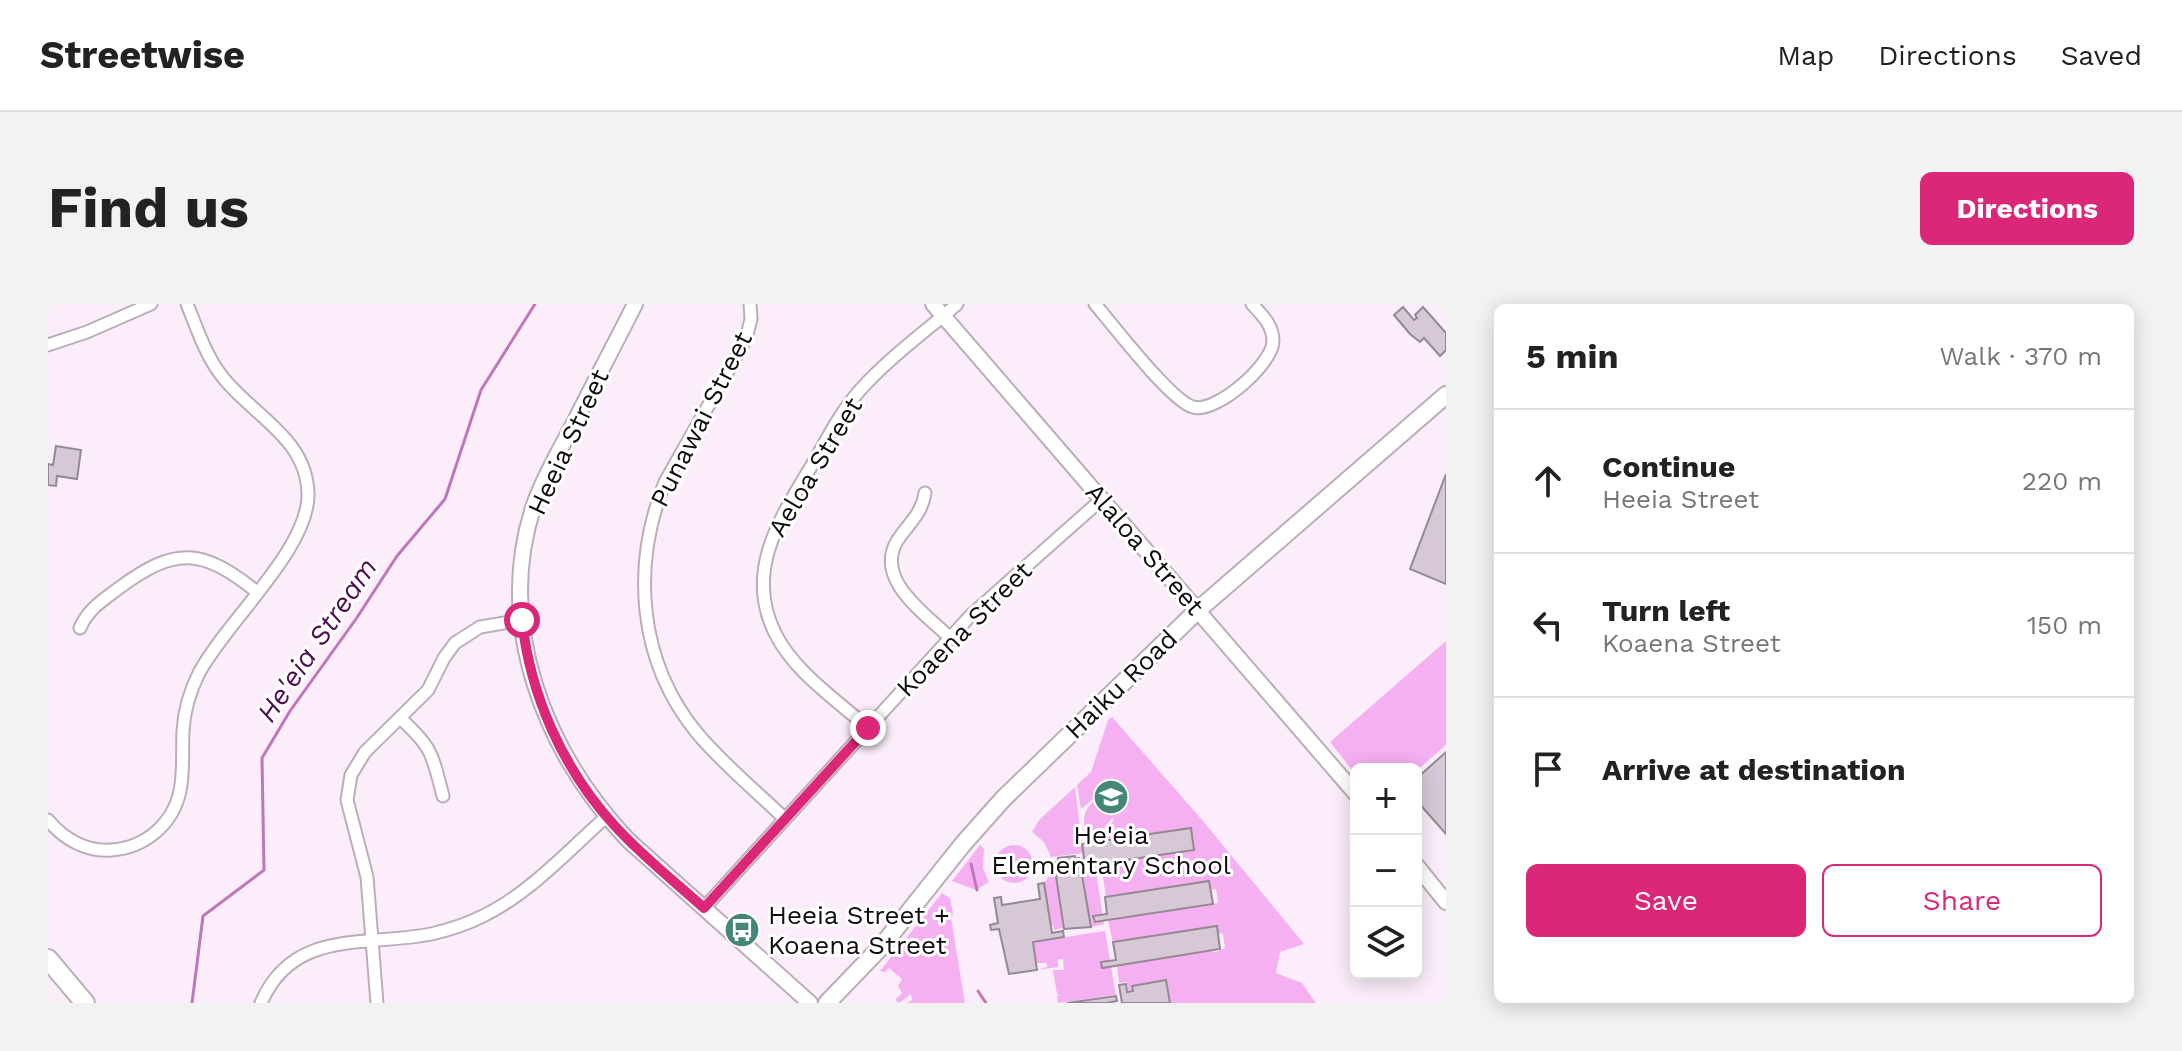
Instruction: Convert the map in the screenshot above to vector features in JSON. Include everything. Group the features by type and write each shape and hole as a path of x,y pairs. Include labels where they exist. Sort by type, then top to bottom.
{"main road":[{"name":"Haiku Road","path":"827,1003 881,947 990,812 1198,610 1446,395"},
{"path":"48,959 85,1003"},
{"path":"48,966 77,1003"}],"street":[{"path":"48,345 151,304"},
{"path":"48,820 75,843 105,850 135,845 160,828 180,794 185,715 193,688 205,663 292,545 302,525 307,503 304,471 297,452 285,436 220,374 208,355 187,304"},
{"name":"Heeia Street","path":"635,304 534,506 522,556 522,620 532,676 550,725 571,767 607,816 628,840 810,1003"},
{"name":"Punawai Street","path":"750,304 751,319 746,339 658,499 646,545 643,592 652,648 665,683 684,715 707,745 785,819"},
{"name":"Aeloa Street","path":"868,728 783,648 766,610 763,583 765,556 774,530 852,399 938,310 957,304"},
{"path":"1095,304 1179,400 1199,408 1219,403 1270,355 1272,330 1252,304"},
{"name":"Alaloa Street","path":"938,310 1350,787"},
{"path":"925,493 918,515 894,549 893,575 898,586 950,638"},
{"name":"Koaena Street","path":"704,908 950,638 994,594 1102,499"},
{"path":"80,628 96,605 146,569 167,560 190,558 210,561 229,570 257,592"},
{"path":"377,1003 367,877 348,809 347,792 351,775 359,759 428,690 449,650 462,637 480,627 522,620"},
{"path":"400,718 423,739 430,750 443,796"},
{"path":"261,1003 280,972 299,957 328,945 429,934 484,915 525,889 607,816"},
{"path":"1422,872 1446,902"}],"shaded area":[{"path":"1446,641 1446,745 1422,766 1422,763 1350,763 1350,767 1330,742"},
{"path":"1112,717 1304,944 1280,952 1276,973 1302,983 1316,1003 1169,1003 1166,981 1132,986 1133,990 1128,990 1127,982 1119,983 1117,966 1216,952 1225,948 1223,934 1218,933 1216,927 1113,943 1108,920 1218,903 1216,889 1211,890 1208,881 1106,897 1101,864 1193,849 1190,828 1086,844 1097,841 1114,820 1112,818 1097,839 1086,841 1084,822 1087,810 1110,791 1105,789 1081,809 1077,785 1091,772 1108,720"},
{"path":"1075,787 1083,853 1051,857 1044,842 1032,832 1039,820"},
{"path":"980,845 984,849 983,868 989,882 976,890 952,881"},
{"path":"1014,845 1028,850 1033,864 1028,878 1014,883 1000,878 995,864 1000,850"},
{"path":"1084,857 1085,866 1095,865 1104,924 1091,927 1079,858"},
{"path":"1054,860 1063,928 1054,930 1050,925 1044,884 1049,876 1050,861"},
{"path":"942,893 950,898 965,1003 907,1003 912,1000 911,994 899,1003 895,1000 902,993 898,986 902,979 889,968 885,972 880,971"},
{"path":"1105,931 1110,960 1101,962 1101,968 1111,967 1116,995 1058,1003 1057,996 1060,996 1053,970 1064,970 1063,959 1058,959 1058,967 1037,970 1047,967 1047,963 1037,963 1033,942"}],"building":[{"path":"1403,307 1414,320 1423,307 1446,333 1446,350 1440,356 1424,338 1420,342 1410,334 1394,315"},
{"path":"56,446 81,450 77,479 57,476 56,486 48,485 48,464 53,465"},
{"path":"1446,474 1446,584 1410,569"},
{"path":"1446,752 1446,834 1422,807 1422,774"},
{"path":"1191,828 1194,850 1085,866 1082,844"},
{"path":"1058,858 1079,858 1091,927 1064,929 1054,863"},
{"path":"1209,881 1213,904 1095,922 1093,916 1107,914 1105,897"},
{"path":"1044,883 1052,933 1063,931 1064,937 1033,942 1037,970 1009,974 999,929 991,930 990,925 998,923 994,898 1001,897 1002,905 1040,899 1038,884"},
{"path":"1217,926 1220,949 1102,968 1101,962 1116,960 1113,942"},
{"path":"1166,980 1170,1003 1122,1003 1119,985 1126,984 1127,992 1133,991 1132,986"},
{"path":"1116,996 1117,1001 1106,1003 1067,1003"}],"waterway":[{"name":"He'eia Stream","path":"192,1003 203,916 264,870 262,758 290,711 397,556 445,499 481,390 535,304"},
{"path":"971,864 977,890"},
{"path":"978,991 986,1003"}],"place":[{"name":"He'eia Elementary School","path":"1111,797"},
{"name":"Heeia Street + Koaena Street","path":"742,930"}],"route":[{"path":"522,620 541,704 583,786 628,840 704,908 868,728"}]}
